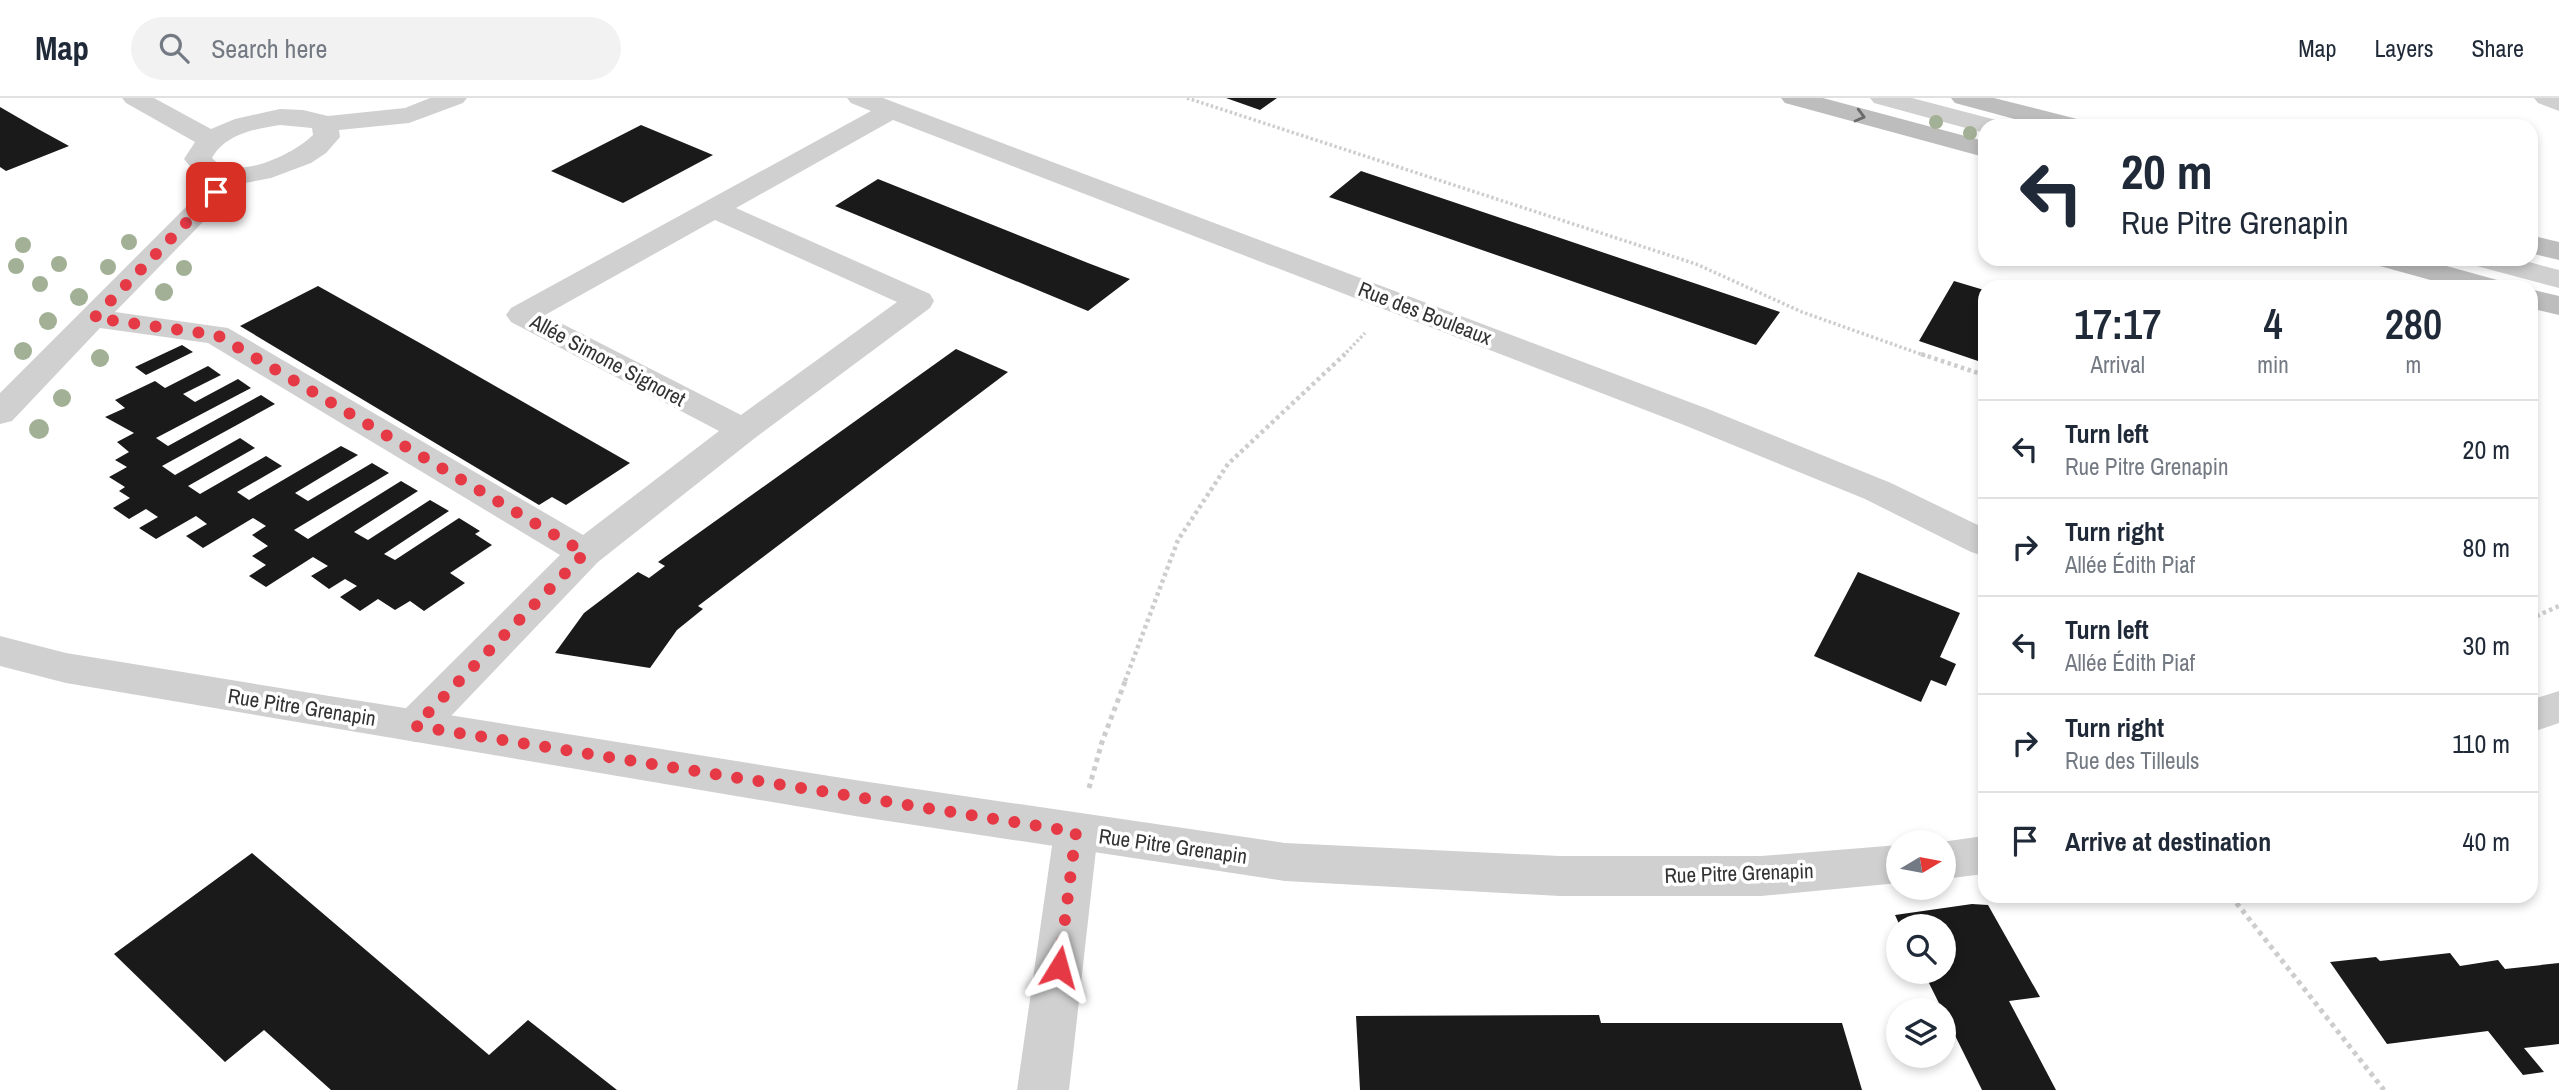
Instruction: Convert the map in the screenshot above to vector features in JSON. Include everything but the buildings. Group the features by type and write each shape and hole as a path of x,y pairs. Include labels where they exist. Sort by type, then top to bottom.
{"main road":[{"path":"1794,98 1978,147"},
{"path":"1964,98 2045,119"},
{"path":"2538,246 2559,251"},
{"path":"2413,266 2464,280"},
{"path":"2538,300 2559,306"}],"street":[{"path":"135,98 211,140"},
{"path":"324,124 328,132 320,148 305,158 272,170 233,176 213,173 202,167 198,159 201,150 211,140 244,124 280,117 303,117 324,124 409,115 454,98"},
{"name":"Rue des Bouleaux","path":"860,98 1696,417 1865,486 1978,540"},
{"path":"1883,98 1978,124"},
{"path":"2547,98 2559,103"},
{"name":"Allée Simone Signoret","path":"743,430 522,315 892,110"},
{"path":"0,413 233,176"},
{"path":"415,726 585,553 743,430 919,301 712,208"},
{"path":"2510,266 2559,279"},
{"path":"94,318 217,335 585,553"},
{"name":"Rue Pitre Grenapin","path":"0,651 66,668 415,726 1076,832 1285,862 1560,876 1761,876 1886,865"},
{"path":"2538,714 2559,707"},
{"path":"1043,1090 1076,832"},
{"path":"1956,858 1978,856"}],"path":[{"path":"1187,98 1696,264 1740,287 1898,347 1978,373"},
{"path":"1076,832 1102,742 1178,540 1228,464 1333,367 1396,302"},
{"path":"2538,615 2559,606"},
{"path":"2237,903 2384,1090"}],"route":[{"path":"216,192 94,318 217,335 585,553 415,726 1076,832 1059,967"}]}
